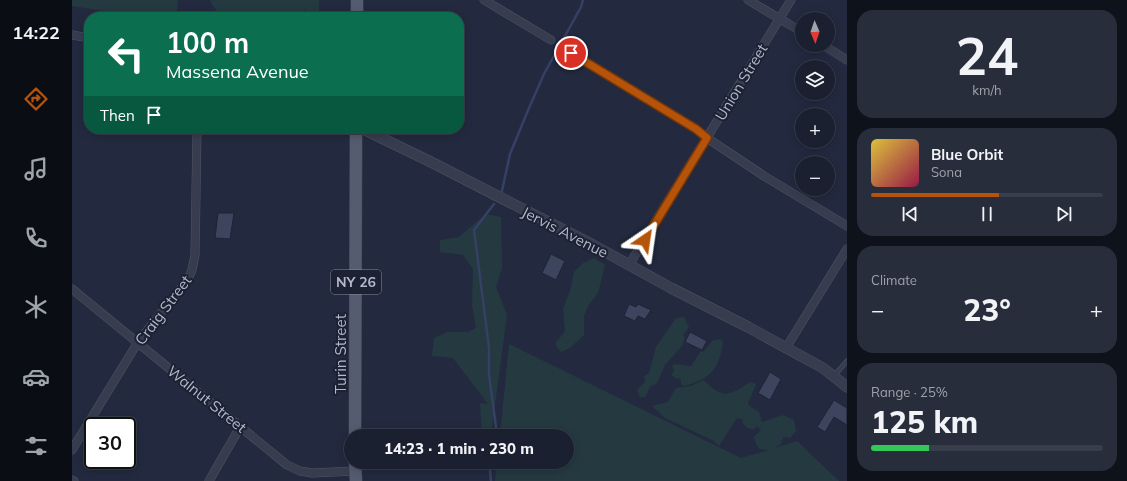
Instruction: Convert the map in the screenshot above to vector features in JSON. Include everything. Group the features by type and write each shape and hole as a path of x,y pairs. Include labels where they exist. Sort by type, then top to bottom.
{"main road":[{"path":"357,12 358,1"},
{"name":"Turin Street","path":"355,429 356,134"}],"street":[{"path":"484,0 551,40"},
{"path":"748,0 795,28"},
{"name":"Union Street","path":"629,265 791,0"},
{"path":"72,35 84,37"},
{"path":"834,52 847,60"},
{"path":"571,53 696,129 764,176 847,226"},
{"name":"Craig Street","path":"72,450 138,342 188,279 192,270 195,255 197,134"},
{"name":"Jervis Avenue","path":"373,134 433,163 786,348 823,368 847,387"},
{"path":"786,348 847,249"},
{"name":"Walnut Street","path":"72,289 287,465 300,471 312,473 355,471"},
{"path":"209,481 240,427"}],"lane":[{"path":"834,377 847,362"}],"shaded area":[{"path":"72,0 178,0 177,12 110,12 72,6"},
{"path":"210,0 319,0 319,12 306,12 306,9 303,12 218,12"},
{"path":"486,214 501,217 502,268 496,287 507,315 492,429 482,429 480,403 488,404 453,358 432,356 434,338 447,332 468,332 476,328 472,305 473,269 463,255 440,252 440,240 459,237"},
{"path":"594,258 605,265 598,293 588,306 584,316 584,335 570,348 561,352 555,344 565,331 563,309 570,291 574,272 583,263"},
{"path":"684,317 689,327 683,335 685,338 682,346 665,365 657,383 650,387 645,397 640,397 637,390 645,382 644,376 649,373 656,347 676,318"},
{"path":"720,339 723,342 719,359 712,372 707,376 701,380 684,386 681,384 681,379 675,378 671,375 674,371 672,366 674,364 691,366 700,352 704,351 712,341"},
{"path":"509,344 741,458 769,450 759,449 756,444 754,437 761,430 757,426 754,429 749,429 745,426 742,419 737,418 719,446 714,441 665,418 652,406 668,402 676,388 691,386 704,380 721,393 731,393 750,382 756,384 748,404 760,414 762,422 783,415 794,420 796,431 790,438 783,437 781,444 774,448 797,441 839,481 495,481 496,469 574,469 574,429 501,429"}],"building":[{"path":"218,213 234,213 230,239 215,238"},
{"path":"551,254 565,261 556,280 542,273"},
{"path":"629,304 636,307 638,304 651,310 645,319 638,316 635,321 624,316"},
{"path":"690,332 707,341 702,350 685,342"},
{"path":"770,372 781,379 770,400 758,393"},
{"path":"834,400 847,408 847,425 834,417 825,432 817,427"}],"waterway":[{"path":"502,191 510,154 529,108 544,74 581,7 583,0"},
{"path":"494,204 474,230 489,348 489,375 496,429"},
{"path":"490,469 491,481"}],"route":[{"path":"571,53 696,129 707,138 645,240"}]}
